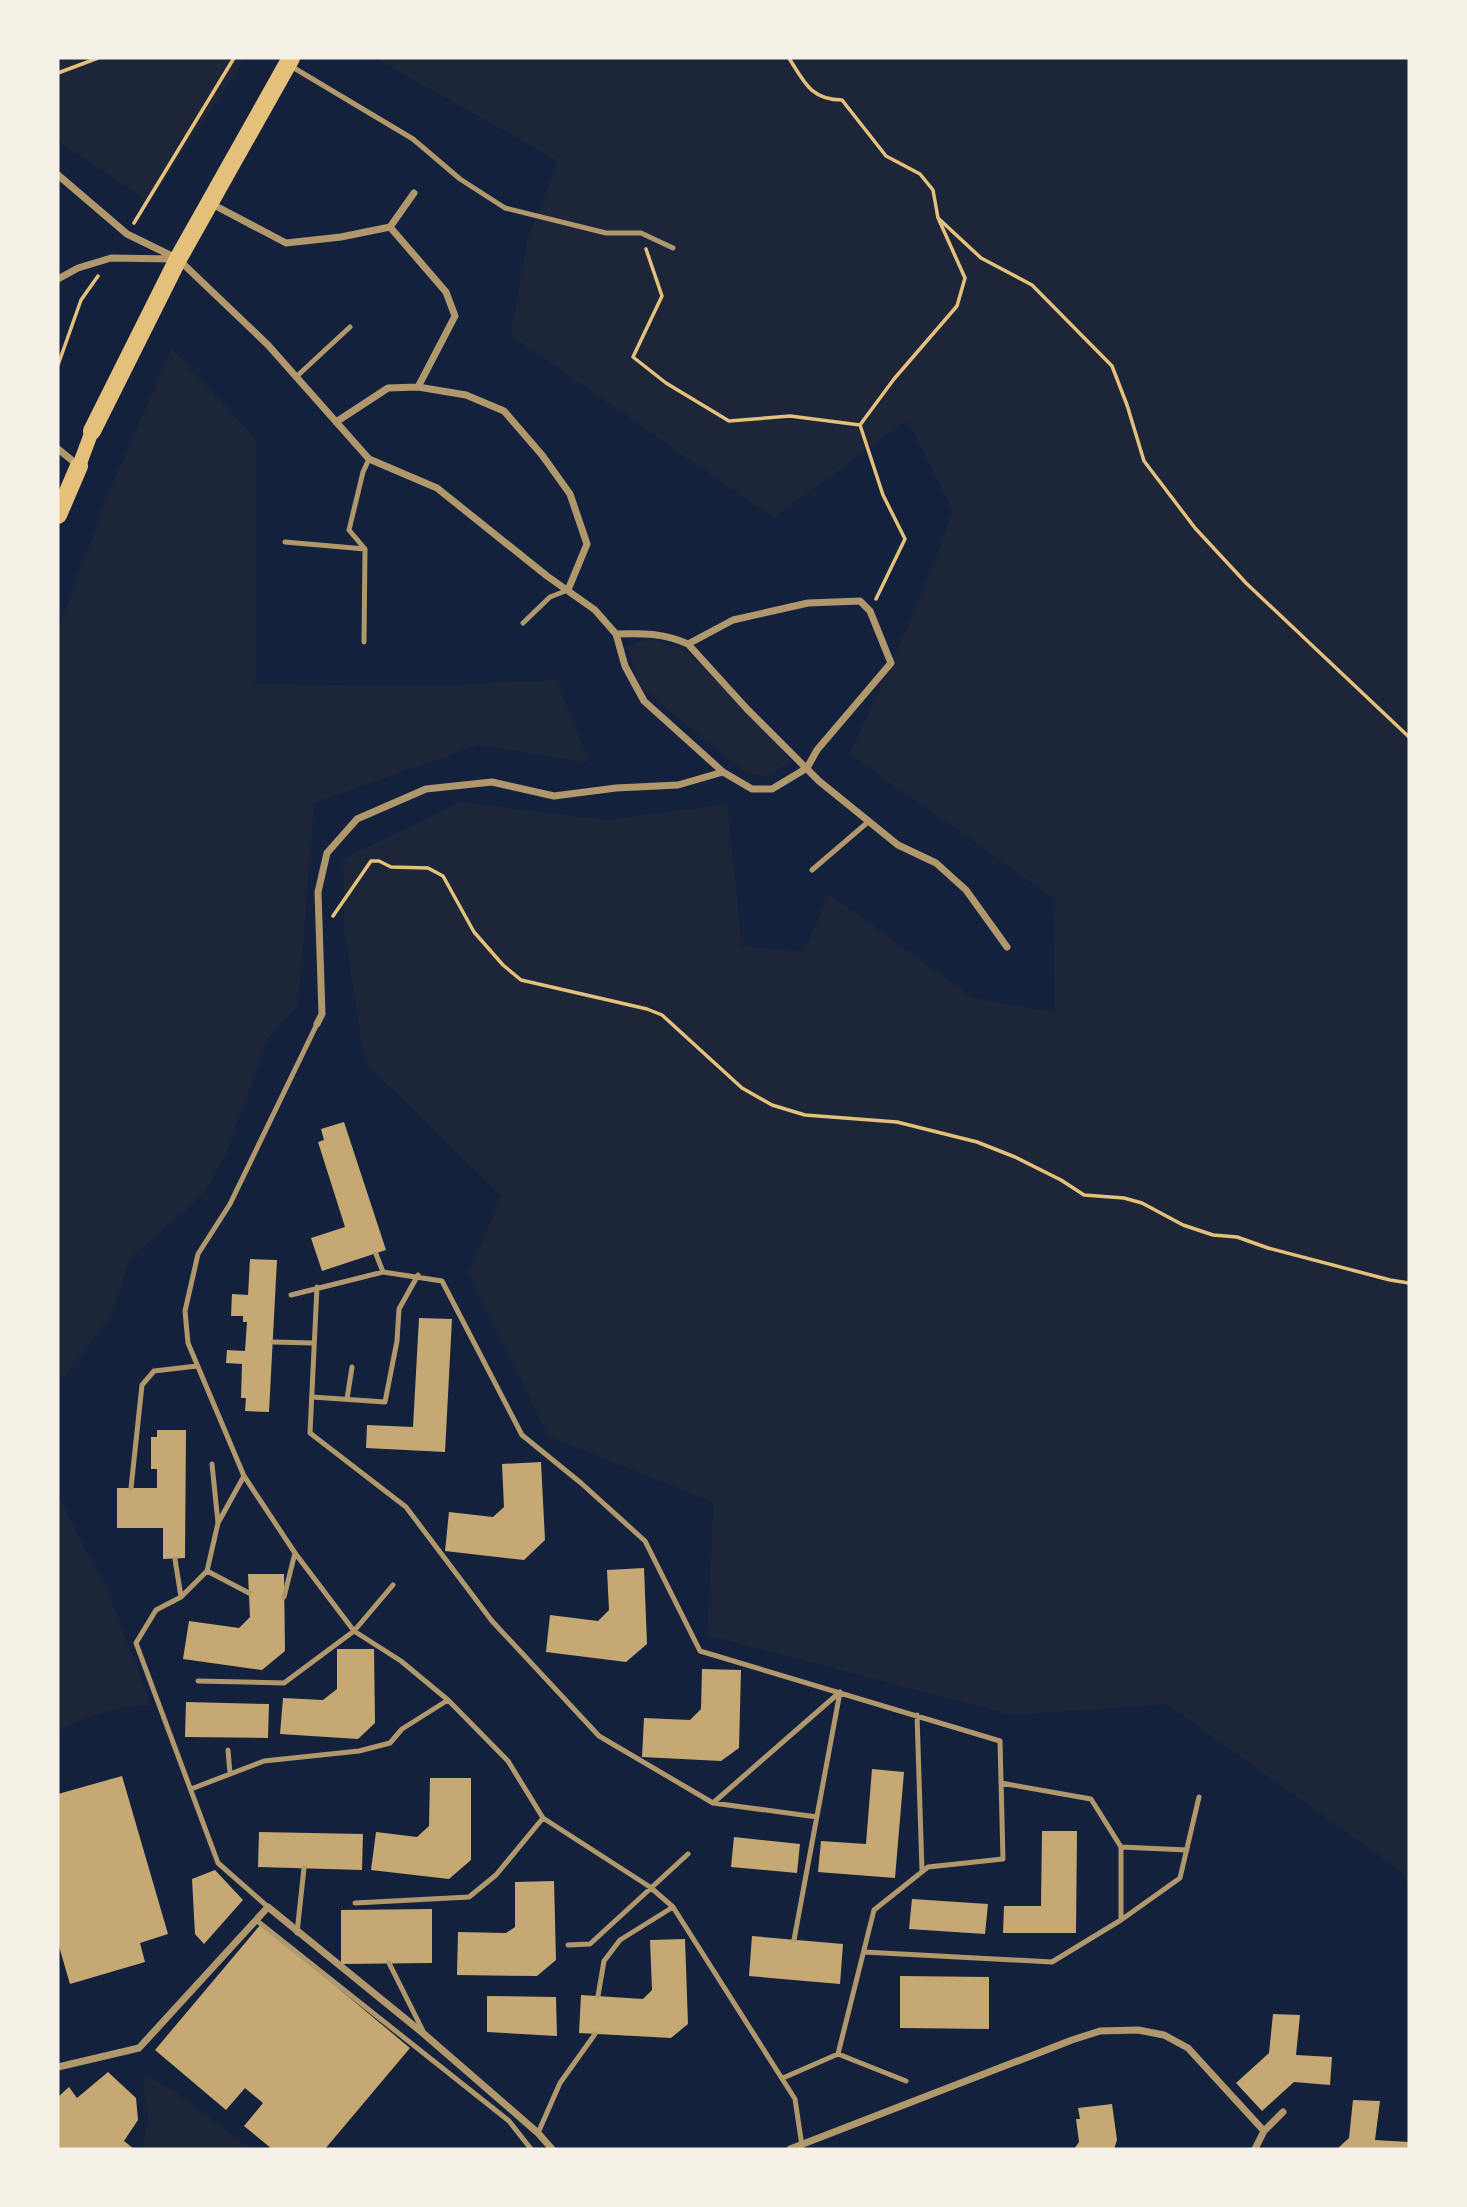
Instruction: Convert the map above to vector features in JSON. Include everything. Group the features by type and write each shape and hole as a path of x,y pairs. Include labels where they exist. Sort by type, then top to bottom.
{"main road":[{"path":"58,515 92,431 178,259 288,61"}],"street":[{"path":"58,175 127,234 178,259 268,345 369,459 437,488 595,610 616,634 625,666 644,701 723,772 752,789 772,789 807,768 817,750 891,663 870,611 860,601 808,603 733,620 688,645"},
{"path":"210,203 286,243 341,237 390,227 414,193"},
{"path":"390,227 446,292 455,316 418,387"},
{"path":"58,279 78,268 111,258 178,259"},
{"path":"336,422 388,388 418,387 466,395 504,411 542,455 570,494 587,544 568,590"},
{"path":"58,449 79,466"},
{"path":"616,634 671,636 688,645 747,709 807,768 868,822 898,845 936,863 965,890 1007,947"},
{"path":"317,1024 322,1014 318,892 327,853 357,819 426,789 492,782 554,796 616,788 678,785 723,772"},
{"path":"58,2067 139,2048 268,1907 424,2034 538,2133 552,2149"},
{"path":"790,2149 1100,2031 1138,2030 1164,2035 1188,2048 1264,2131"},
{"path":"1255,2149 1264,2131 1283,2112"}],"lane":[{"path":"288,61 413,139 460,179 505,208 606,233 641,233 673,248"},
{"path":"296,377 350,327"},
{"path":"364,642 365,549 349,530 363,472 369,459"},
{"path":"285,542 365,549"},
{"path":"523,623 550,597 568,590"},
{"path":"812,870 868,822"},
{"path":"317,1024 230,1204 198,1254 185,1311 188,1343 244,1476 295,1553 354,1631 401,1661 448,1700 508,1761 543,1818 650,1887 673,1907 795,2099 802,2146"},
{"path":"376,1254 383,1272"},
{"path":"291,1295 383,1272 418,1275 442,1281 522,1435 581,1483 645,1541 700,1651 999,1741 1003,1859 928,1867 874,1910 838,2054"},
{"path":"312,1397 385,1402 397,1341 399,1309 418,1275"},
{"path":"317,1287 310,1433 406,1507 492,1621 599,1736 713,1803 817,1816"},
{"path":"273,1342 313,1343"},
{"path":"131,1488 142,1385 154,1371 197,1366"},
{"path":"346,1399 352,1367"},
{"path":"212,1464 218,1523"},
{"path":"244,1476 218,1523 208,1571 181,1597 156,1610 136,1643 218,1863 268,1907"},
{"path":"284,1597 295,1553"},
{"path":"175,1559 181,1597"},
{"path":"208,1571 249,1593"},
{"path":"198,1681 284,1683 354,1631 393,1585"},
{"path":"713,1803 840,1692"},
{"path":"794,1940 840,1692"},
{"path":"191,1789 264,1761 359,1751 390,1743 402,1729 448,1700"},
{"path":"917,1715 922,1871"},
{"path":"228,1750 230,1774"},
{"path":"1001,1783 1091,1799 1121,1847 1121,1920"},
{"path":"864,1952 1052,1962 1121,1920 1180,1878 1199,1797"},
{"path":"355,1903 469,1897 496,1875 543,1818"},
{"path":"1121,1847 1187,1850"},
{"path":"568,1945 590,1944 688,1854"},
{"path":"297,1933 304,1868"},
{"path":"598,1996 604,1961 620,1940 673,1907"},
{"path":"256,1920 509,2121 531,2149"},
{"path":"389,1963 424,2034"},
{"path":"538,2133 560,2083 595,2034"},
{"path":"783,2078 838,2054 905,2081"}],"path":[{"path":"58,73 98,58"},
{"path":"127,234 234,58"},
{"path":"789,58 808,89 828,100 842,100 886,156 920,174 933,190 938,218 965,278 957,306 894,379 860,425"},
{"path":"938,218 981,258 1032,285 1112,366 1144,461 1195,528 1246,583 1409,737"},
{"path":"641,233 663,296 632,357 666,383 729,421 790,416 860,425"},
{"path":"58,365 81,300 104,267"},
{"path":"860,425 883,495 905,539 870,611"},
{"path":"319,946 329,933 332,917 371,861 379,861 391,867 428,868 443,876 474,932 503,965 521,979 647,1009 662,1015 742,1088 772,1105 805,1115 897,1122 978,1142 1027,1163 1084,1195 1124,1198 1142,1203 1183,1225 1213,1235 1237,1237 1268,1248 1409,1283"}],"shaded area":[{"path":"58,58 246,58 149,202 65,146 58,137"},
{"path":"375,58 1409,58 1409,1891 1401,1871 1167,1704 1012,1715 707,1635 714,1503 549,1437 469,1273 501,1196 365,1063 345,935 343,859 460,802 607,820 727,804 742,946 804,952 829,894 973,998 1055,1012 1053,898 850,754 921,597 953,511 907,420 773,518 511,335 528,237 558,161"},
{"path":"172,349 255,438 255,684 433,686 557,680 589,763 479,745 314,803 298,1007 267,1039 227,1152 204,1194 130,1258 113,1313 58,1384 58,629 114,480"},
{"path":"650,639 685,650 777,743 790,761 768,777 745,772 641,688 626,646"},
{"path":"58,1496 107,1590 151,1705 115,1709 58,1731"},
{"path":"143,2074 177,2093 250,2149 142,2149 148,2120"}],"building":[{"path":"344,1122 386,1250 322,1271 311,1238 345,1227 318,1142 324,1140 321,1129"},
{"path":"250,1259 277,1260 269,1412 245,1411 246,1398 241,1398 242,1364 226,1363 227,1350 245,1351 247,1322 243,1322 243,1316 231,1316 232,1294 248,1295"},
{"path":"419,1318 452,1319 445,1452 366,1448 367,1425 413,1427"},
{"path":"157,1430 186,1430 185,1558 163,1559 163,1528 117,1528 117,1488 157,1488 157,1469 151,1469 151,1437 157,1437"},
{"path":"541,1462 545,1540 524,1560 445,1551 449,1512 493,1517 504,1507 502,1464"},
{"path":"644,1568 647,1644 626,1662 546,1652 550,1615 598,1621 609,1610 607,1570"},
{"path":"248,1574 284,1574 285,1651 262,1670 183,1659 189,1621 239,1628 250,1617"},
{"path":"337,1649 374,1649 375,1723 358,1739 280,1734 283,1698 323,1700 337,1689"},
{"path":"702,1669 741,1670 739,1748 721,1761 642,1757 644,1718 690,1720 701,1709"},
{"path":"186,1702 269,1704 268,1738 185,1737"},
{"path":"872,1769 904,1772 895,1878 818,1872 821,1841 866,1844"},
{"path":"122,1776 168,1934 140,1943 145,1962 70,1984 58,1943 58,1794"},
{"path":"430,1778 471,1778 471,1860 449,1879 371,1870 376,1832 417,1837 429,1826"},
{"path":"1042,1831 1077,1831 1076,1933 1003,1933 1004,1906 1041,1906"},
{"path":"259,1832 363,1834 362,1870 258,1867"},
{"path":"734,1837 800,1844 797,1873 731,1867"},
{"path":"215,1870 243,1900 204,1944 195,1934 192,1879"},
{"path":"554,1881 556,1960 537,1976 457,1975 458,1932 506,1933 515,1927 515,1882"},
{"path":"912,1899 988,1904 985,1934 909,1929"},
{"path":"432,1909 432,1963 341,1964 341,1910"},
{"path":"261,1924 410,2048 325,2149 272,2149 244,2126 263,2103 245,2088 226,2110 155,2050"},
{"path":"752,1936 843,1944 840,1984 749,1976"},
{"path":"685,1939 688,2024 671,2038 579,2033 581,1995 643,1999 652,1990 650,1940"},
{"path":"900,1976 989,1977 989,2029 900,2028"},
{"path":"487,1996 556,1997 557,2036 487,2032"},
{"path":"1273,2014 1300,2015 1296,2055 1332,2057 1330,2085 1294,2082 1262,2111 1236,2083 1269,2053"},
{"path":"108,2072 136,2098 138,2120 124,2141 134,2149 58,2149 58,2097 69,2087 77,2098"},
{"path":"1353,2100 1380,2101 1375,2140 1409,2142 1409,2149 1337,2149 1349,2138"},
{"path":"1112,2104 1117,2140 1114,2149 1074,2149 1079,2142 1076,2119 1080,2119 1078,2108"}]}
